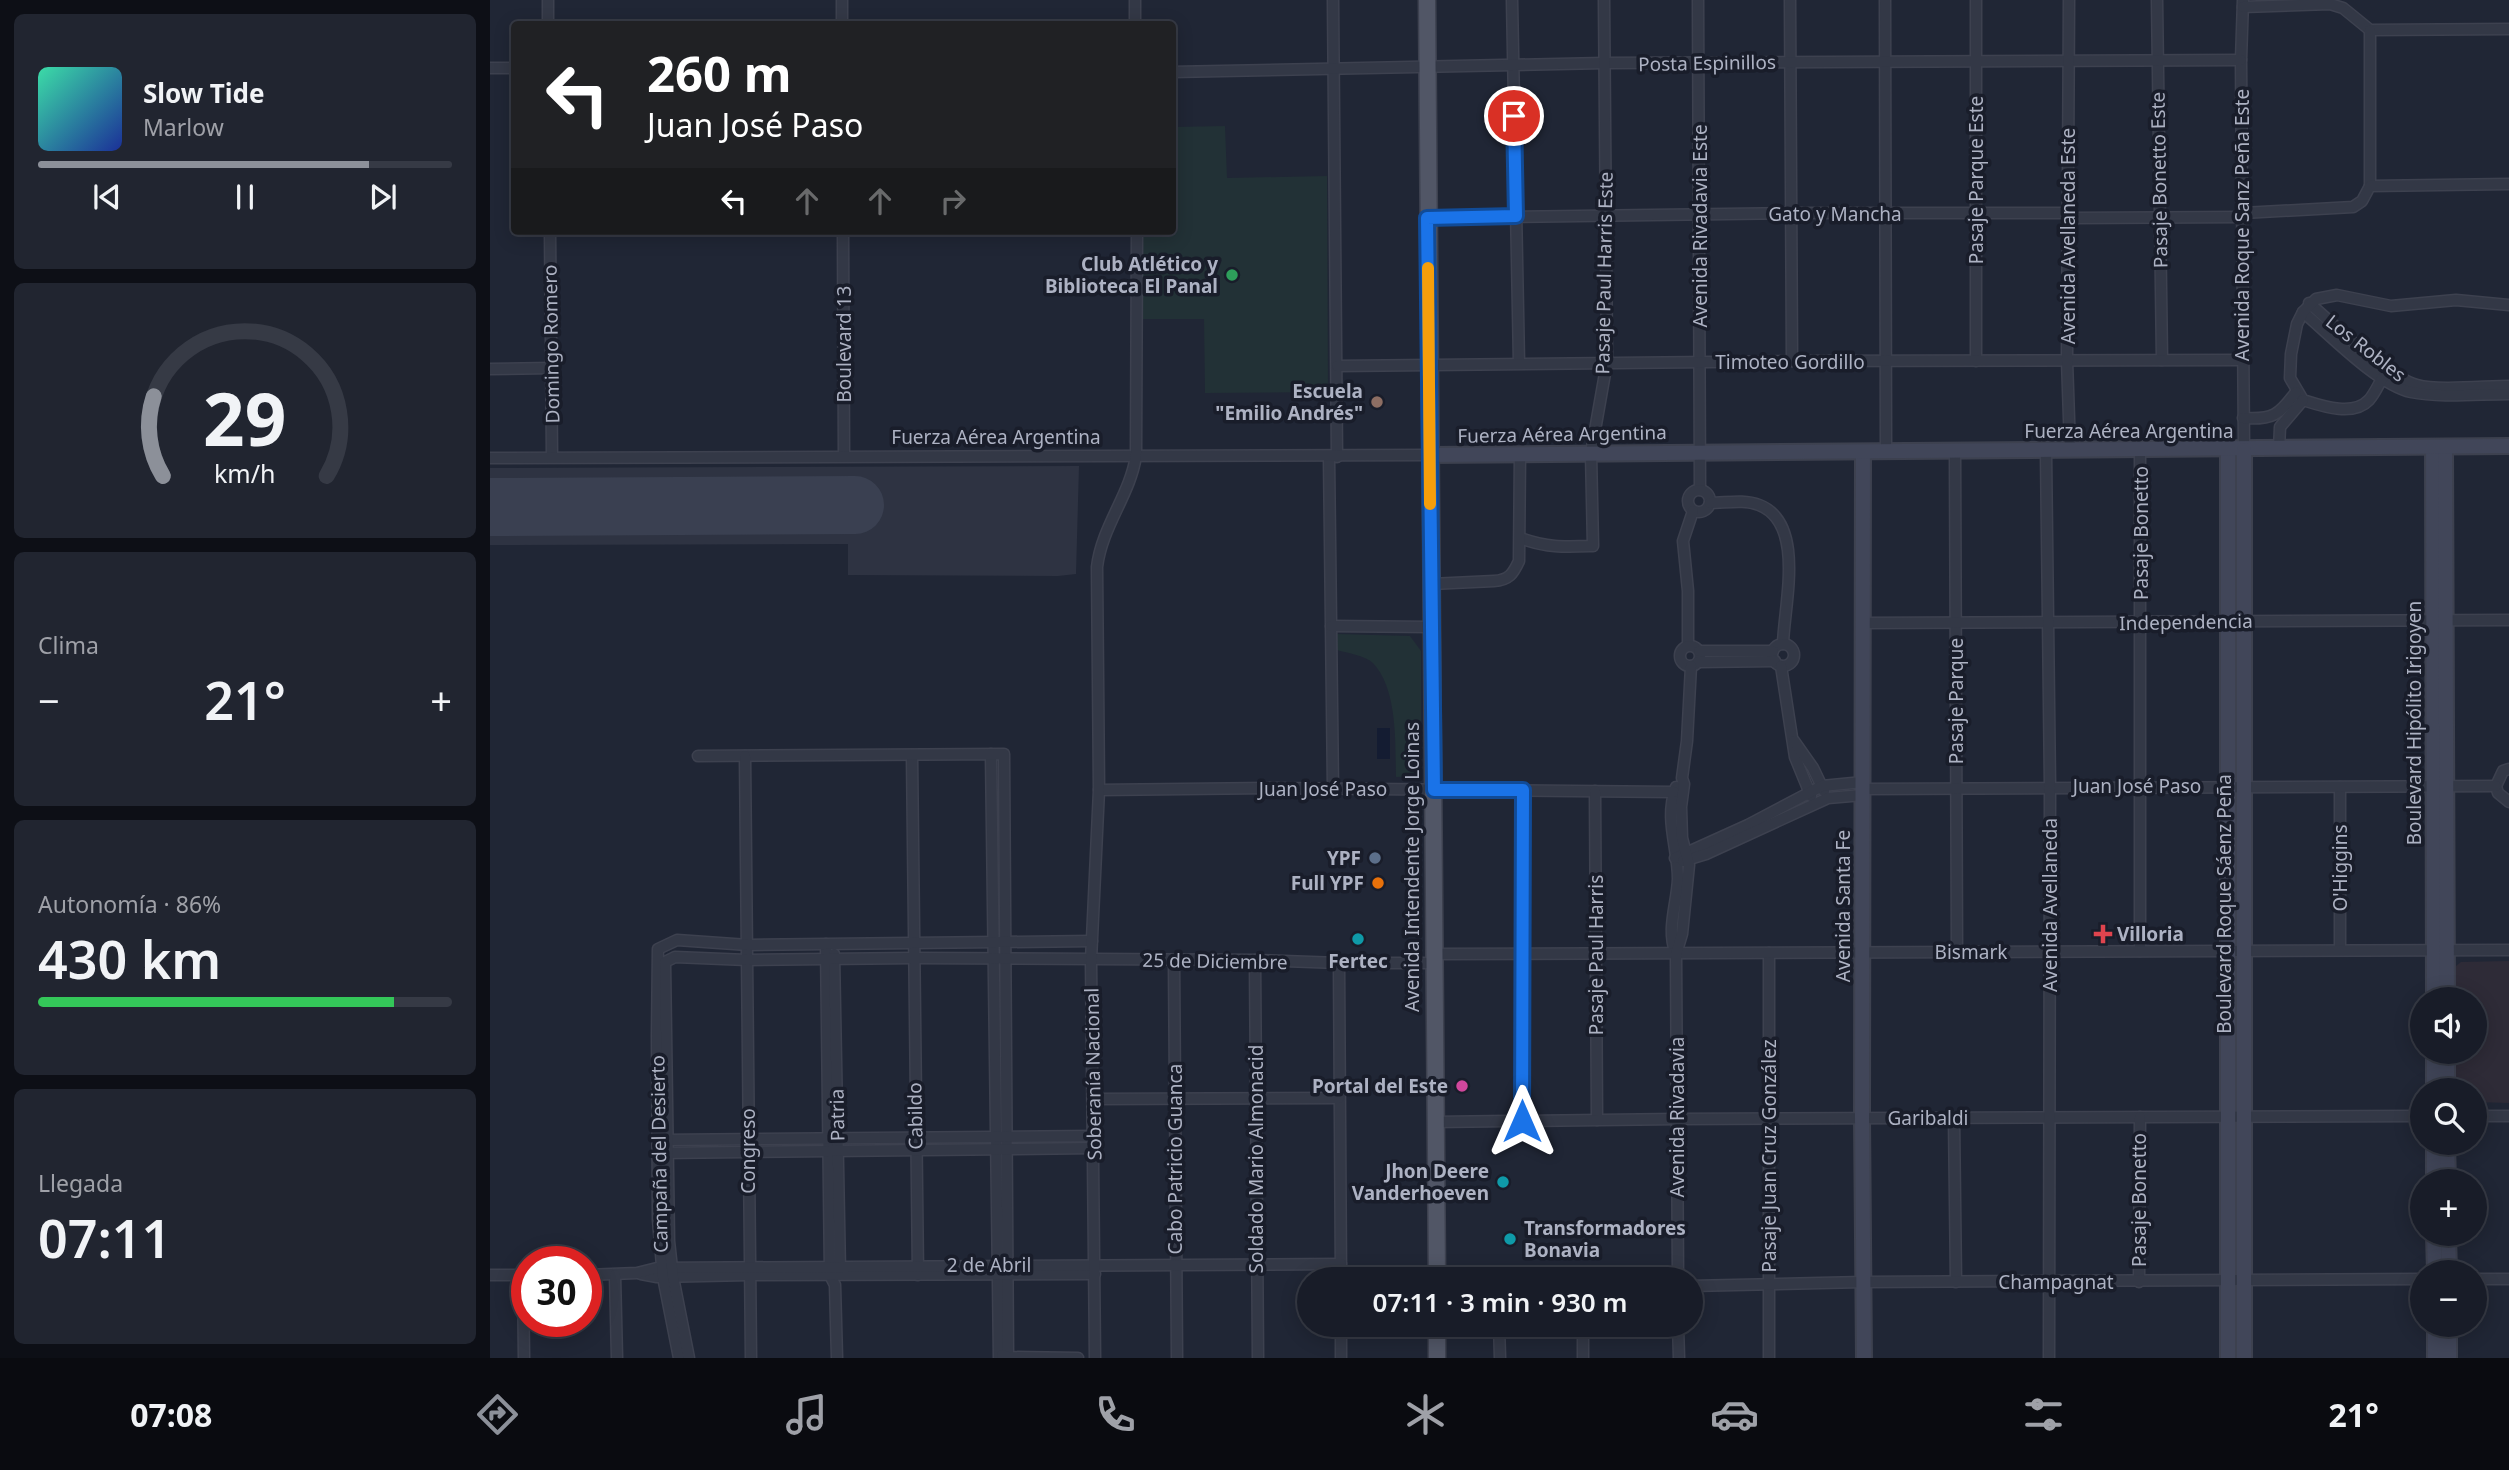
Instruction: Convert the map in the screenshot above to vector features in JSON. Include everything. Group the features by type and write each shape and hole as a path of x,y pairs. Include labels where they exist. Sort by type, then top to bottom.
{"main road":[{"name":"Avenida Intendente Jorge Loinas","path":"1427,0 1437,1267"},
{"path":"1437,1337 1437,1358"}],"street":[{"path":"548,0 548,21"},
{"path":"842,0 842,21"},
{"path":"1135,0 1135,21"},
{"path":"1333,0 1337,366 1331,626 1333,789"},
{"path":"1512,0 1519,363"},
{"name":"Pasaje Paul Harris Este","path":"1520,538 1556,548 1593,546 1591,453 1607,362 1604,0"},
{"name":"Avenida Rivadavia Este","path":"1698,0 1700,452"},
{"path":"1790,0 1792,361"},
{"path":"1885,0 1886,453"},
{"name":"Pasaje Parque Este","path":"1976,0 1976,360"},
{"name":"Avenida Avellaneda Este","path":"2046,452 2070,448 2067,360 2069,0"},
{"name":"Pasaje Bonetto Este","path":"2157,0 2162,360"},
{"path":"2243,3 2330,4 2343,8 2370,30 2509,29"},
{"name":"Avenida Roque Sanz Peña Este","path":"2243,3 2241,60 2244,450"},
{"path":"2370,30 2370,186 2509,184"},
{"name":"Posta Espinillos","path":"1176,72 1604,63 2241,60"},
{"path":"490,68 511,68"},
{"name":"Gato y Mancha","path":"1427,218 1790,213 2068,213 2073,218 2160,218 2353,207 2362,201 2370,186"},
{"name":"Domingo Romero","path":"550,235 552,457"},
{"name":"Boulevard 13","path":"843,235 844,456"},
{"name":"Soberanía Nacional","path":"1095,1358 1091,960 1099,790 1097,567 1105,532 1133,474 1136,456 1137,235"},
{"path":"2385,374 2369,399 2358,408 2346,409 2300,396 2290,378 2291,354 2297,324 2306,308 2325,296 2337,295 2391,306 2456,300 2509,305"},
{"name":"Los Robles","path":"2306,308 2385,374 2411,392 2509,394"},
{"name":"Timoteo Gordillo","path":"1337,366 1607,362 2242,360"},
{"path":"490,369 551,368"},
{"name":"Los Robles","path":"2385,374 2419,386 2509,386"},
{"path":"2243,418 2273,416 2300,396"},
{"path":"2279,449 2280,427 2300,396"},
{"name":"Fuerza Aérea Argentina","path":"490,458 1333,457 1520,453 2046,452 2509,446"},
{"name":"Boulevard Hipólito Irigoyen","path":"2436,987 2440,951 2439,447"},
{"name":"Boulevard Roque Sáenz Peña","path":"2228,450 2236,622"},
{"name":"Boulevard Roque Sáenz Peña","path":"2244,450 2236,622 2236,950 2243,1117 2244,1358"},
{"name":"Pasaje Parque","path":"1955,451 1957,952"},
{"name":"Pasaje Bonetto","path":"2140,451 2140,951"},
{"name":"Avenida Rivadavia","path":"1676,954 1672,943 1678,875 1670,821 1674,792 1682,778 1696,660 1684,664 1679,655 1688,645 1684,541 1693,511 1688,505 1688,498 1693,492 1700,490 1700,452"},
{"name":"Avenida Avellaneda","path":"2046,452 2050,787 2049,1358"},
{"path":"1431,584 1494,581 1512,576 1519,561 1520,453"},
{"name":"Avenida Santa Fe","path":"1863,453 1864,1358"},
{"path":"1693,511 1704,512 1710,503 1709,496 1700,490"},
{"path":"1710,503 1758,505 1768,509 1780,521 1788,548 1783,644"},
{"name":"Independencia","path":"1863,623 2509,620"},
{"path":"1331,626 1431,627"},
{"path":"1688,645 1695,646 1696,660 1776,659 1788,665 1794,656 1790,647 1783,644 1777,646 1776,659 1799,770 1814,803"},
{"path":"1794,741 1822,786 1826,798"},
{"path":"991,754 992,943 1000,959"},
{"path":"698,756 1004,754 1006,942 1000,959 1003,1357 1078,1358"},
{"name":"Cabildo","path":"912,755 918,1270"},
{"name":"Congreso","path":"745,756 751,1358"},
{"path":"2509,769 2503,771 2496,786 2498,793 2509,802"},
{"name":"Avenida Rivadavia","path":"1678,1267 1676,954 1682,934 1688,857 1682,838 1682,778"},
{"name":"Juan José Paso","path":"1688,857 1822,786 2496,786"},
{"name":"O'Higgins","path":"2340,787 2340,950"},
{"name":"Juan José Paso","path":"1676,861 1706,854 1814,803 1863,788"},
{"name":"Juan José Paso","path":"1099,790 1674,792"},
{"path":"1522,1121 1523,790"},
{"name":"Pasaje Paul Harris","path":"1595,791 1597,1120"},
{"name":"Campaña del Desierto","path":"663,1140 657,1036 659,949 677,940 748,945"},
{"path":"748,945 1092,942"},
{"name":"Patria","path":"830,944 837,1358"},
{"name":"Boulevard Roque Sáenz Peña","path":"2228,1358 2228,1117 2236,950"},
{"name":"Bismark","path":"1434,959 1523,954 2509,950"},
{"name":"Boulevard Hipólito Irigoyen","path":"2440,951 2444,987"},
{"name":"Pasaje Juan Cruz González","path":"1769,953 1769,1358"},
{"name":"25 de Diciembre","path":"665,962 676,957 747,960 913,958 1339,963 1434,959"},
{"name":"Cabo Patricio Guanca","path":"1174,960 1177,1358"},
{"name":"Soldado Mario Almonacid","path":"1255,960 1258,1358"},
{"name":"Campaña del Desierto","path":"665,962 663,1152 669,1241 668,1272 679,1358"},
{"path":"1339,963 1341,1264"},
{"path":"1094,1099 1339,1098"},
{"name":"Garibaldi","path":"1435,1122 2410,1116"},
{"path":"2487,1116 2509,1116"},
{"name":"Pasaje Bonetto","path":"2139,1282 2140,1117"},
{"path":"1954,1118 1955,1282"},
{"path":"663,1140 1094,1136"},
{"path":"663,1152 1094,1148"},
{"name":"2 de Abril","path":"602,1275 749,1271 1095,1270 1175,1263 1341,1264"},
{"name":"Campaña del Desierto","path":"668,1272 689,1358"},
{"path":"490,1275 511,1275"},
{"path":"615,1275 617,1358"},
{"name":"Champagnat","path":"1703,1286 1863,1282 2410,1279"},
{"path":"2487,1279 2509,1279"},
{"path":"524,1337 524,1358"},
{"path":"1341,1337 1341,1358"},
{"path":"1499,1337 1500,1358"},
{"path":"1583,1337 1583,1358"},
{"path":"1678,1337 1679,1358"},
{"path":"2435,1337 2435,1358"},
{"path":"2449,1337 2449,1358"}],"shaded area":[{"name":"Club Atlético y Biblioteca El Panal","path":"1225,126 1227,178 1327,176 1328,392 1205,393 1204,319 1137,319 1137,235 1176,235 1176,127"},
{"path":"2233,463 2238,464 2240,1358 2234,1358"},
{"path":"1079,466 1076,574 848,575 848,544 490,545 490,468"},
{"path":"1337,634 1410,636 1421,651 1421,776 1396,777 1395,733 1387,687 1373,663 1337,650"},
{"path":"1377,728 1390,728 1390,759 1377,759"},
{"path":"2509,961 2509,1103 2487,1102 2487,1078 2456,1078 2456,1064 2487,1064 2487,987 2456,987 2456,966 2461,962"}],"runway":[{"path":"490,507 855,505"}],"slow traffic":[{"path":"1428,268 1430,504"}],"place":[{"name":"Club Atlético y Biblioteca El Panal","path":"1232,275"},
{"name":"Escuela \"Emilio Andrés\"","path":"1377,402"},
{"name":"YPF","path":"1375,858"},
{"name":"Full YPF","path":"1378,883"},
{"name":"Villoria","path":"2103,934"},
{"name":"Fertec","path":"1358,939"},
{"name":"Portal del Este","path":"1462,1086"},
{"name":"Jhon Deere Vanderhoeven","path":"1503,1182"},
{"name":"Transformadores Bonavia","path":"1510,1239"}],"route":[{"path":"1514,116 1516,216 1427,218 1434,790 1523,790 1522,1121"}]}
